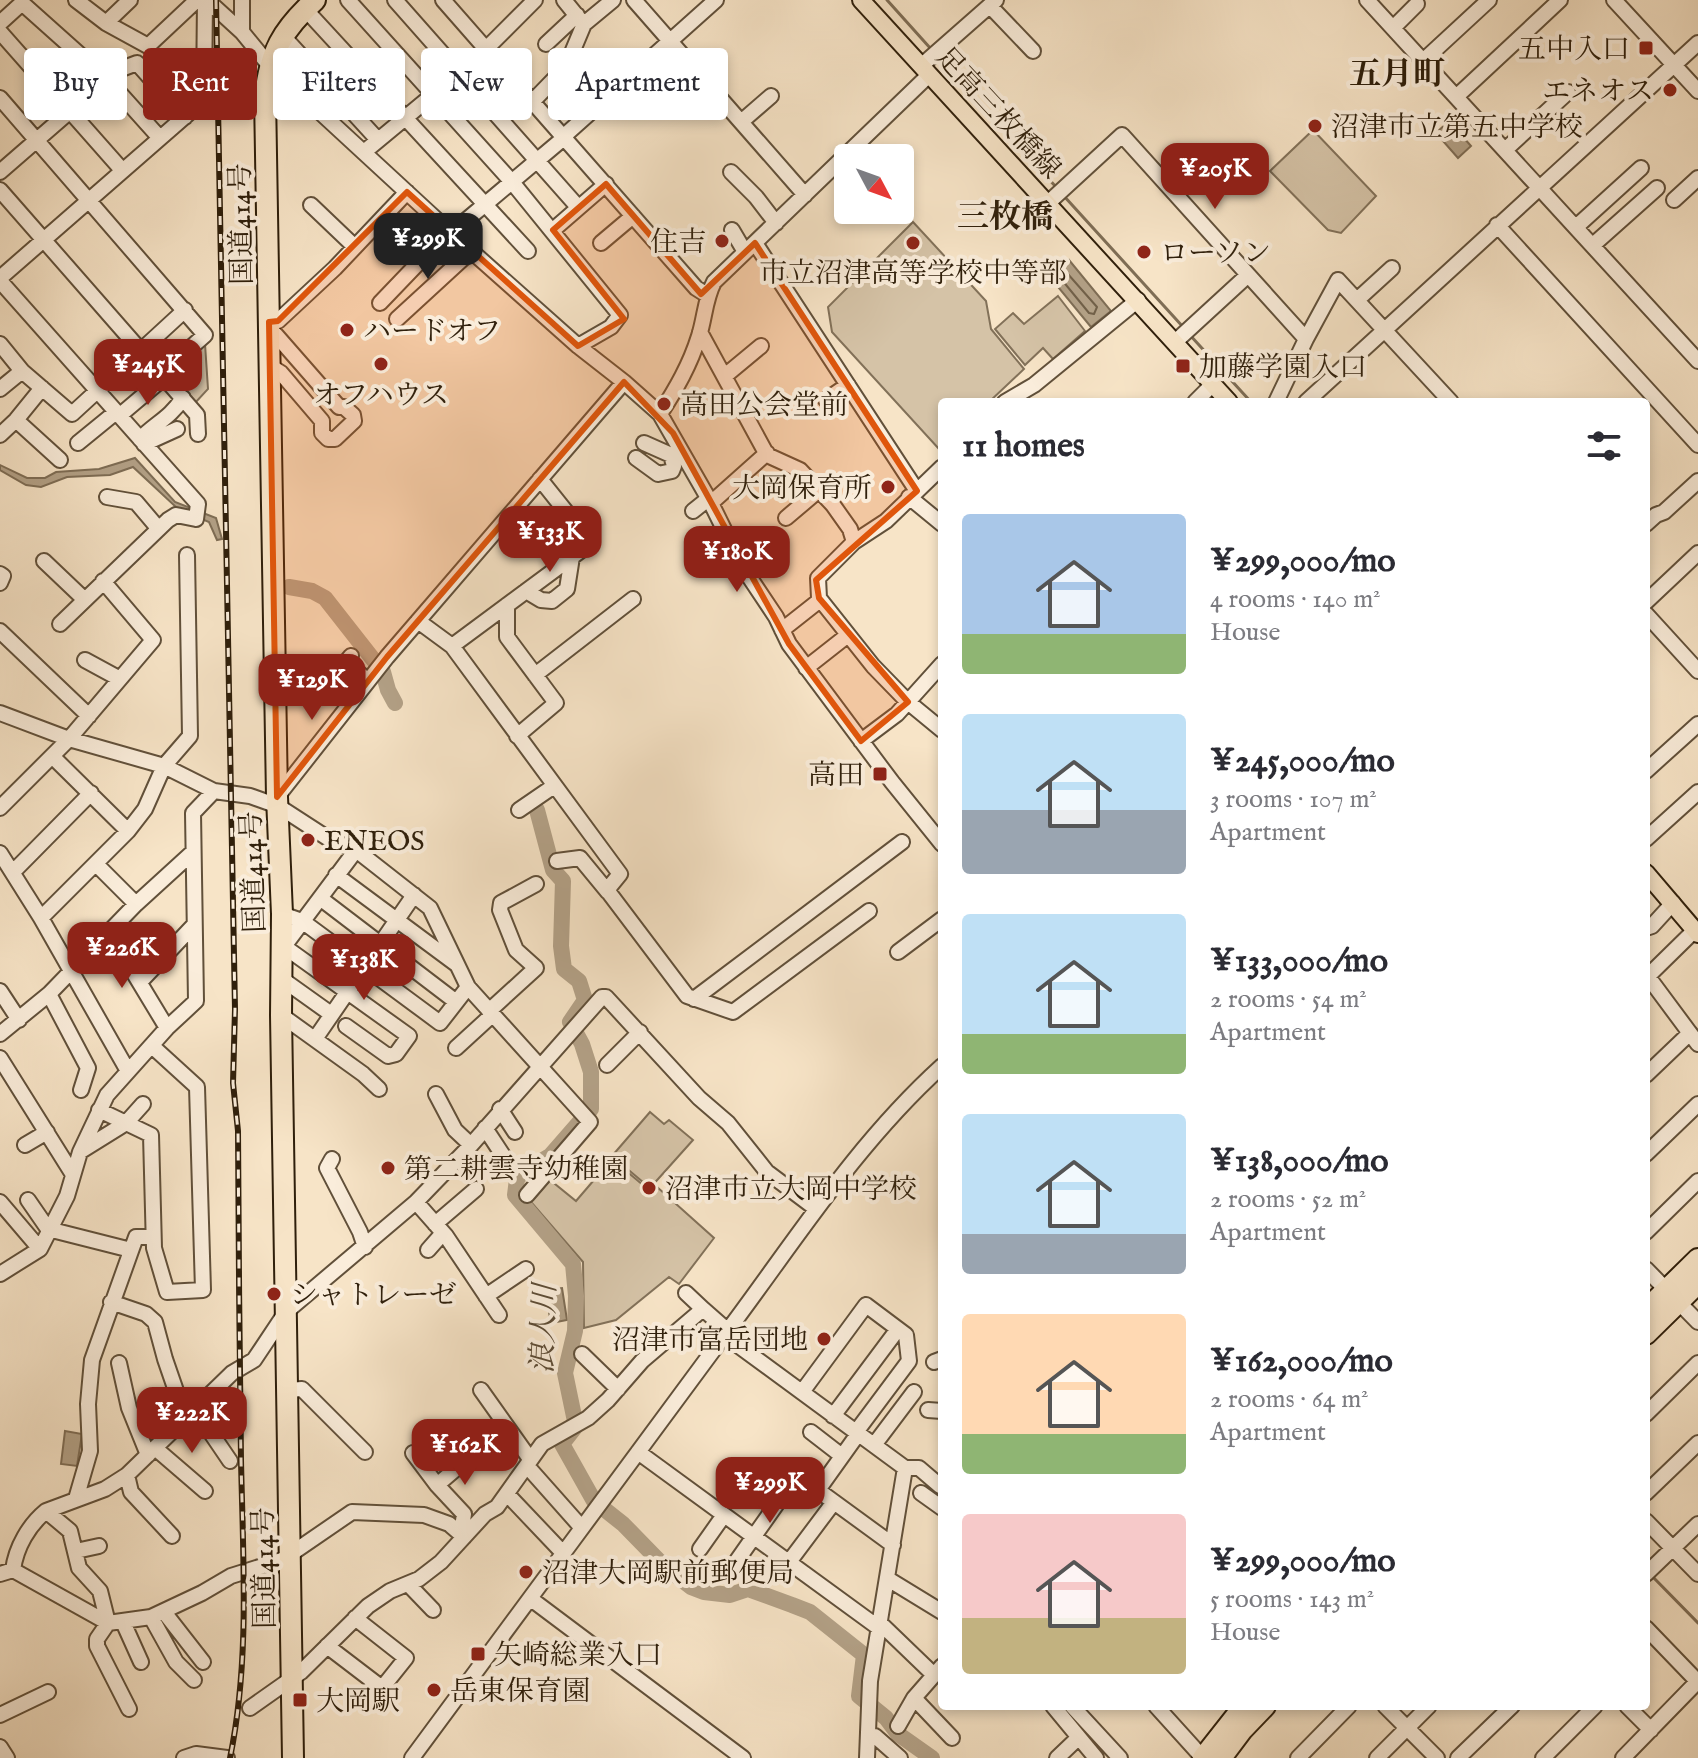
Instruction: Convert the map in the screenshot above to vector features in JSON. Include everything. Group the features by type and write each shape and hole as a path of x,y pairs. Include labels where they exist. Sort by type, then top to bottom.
{"highway":[{"name":"国道414号","path":"293,1758 281,1015 283,945 265,96 269,65 283,36 310,4"},
{"path":"1650,1328 1698,1259"},
{"path":"1650,1308 1698,1283"},
{"path":"1203,1758 1241,1710"},
{"path":"1221,1758 1261,1710"}],"main road":[{"name":"足高三枚橋線","path":"861,0 1138,300 1184,335 1213,384 1225,398"},
{"path":"1650,877 1696,932"}],"street":[{"path":"76,0 106,23 148,46 197,0"},
{"path":"106,23 130,0"},
{"path":"206,0 242,32 269,65 450,232 660,414 710,501 742,566 789,644 861,741 937,828"},
{"path":"205,48 206,0"},
{"path":"242,0 242,32"},
{"path":"348,0 421,82"},
{"path":"395,0 437,48"},
{"path":"443,0 485,48"},
{"path":"489,48 535,0"},
{"path":"564,0 580,20"},
{"path":"546,44 613,0"},
{"path":"634,0 805,195"},
{"path":"380,303 450,232 487,206 716,0"},
{"path":"1423,61 1489,0"},
{"path":"1456,97 1560,0"},
{"path":"1614,0 1698,91"},
{"path":"0,23 22,3 72,48"},
{"path":"660,414 690,363 707,295 714,282 805,195 993,3 1033,51"},
{"path":"1375,3 1393,28 1576,227 1693,344 1698,361"},
{"path":"310,4 347,48"},
{"path":"1393,28 1417,4"},
{"path":"580,20 566,67 533,101 696,288 707,295"},
{"path":"0,32 24,59"},
{"path":"283,36 378,140"},
{"path":"1310,398 1698,43"},
{"path":"1505,150 1568,92"},
{"path":"741,122 771,96"},
{"path":"0,98 205,335 164,375 78,443"},
{"path":"127,101 159,137"},
{"path":"421,105 405,118 528,251"},
{"path":"0,123 12,113"},
{"path":"0,172 61,120"},
{"path":"77,120 122,170"},
{"path":"60,624 158,528 176,515 197,511 142,441 0,280 181,120"},
{"path":"364,152 403,120"},
{"path":"455,120 553,230 620,315 611,327 578,346"},
{"path":"501,120 578,207"},
{"path":"1048,203 1122,135 1306,339"},
{"path":"1576,227 1641,168"},
{"path":"731,172 776,223"},
{"path":"1674,200 1698,178"},
{"path":"553,230 606,184"},
{"path":"1593,245 1657,188"},
{"path":"0,190 197,415 198,434"},
{"path":"270,366 281,373 322,421 322,433 328,439 335,439 354,421 353,415 344,407 339,407 269,326 278,321 355,247 407,192"},
{"path":"311,205 355,247"},
{"path":"601,243 633,216"},
{"path":"1497,225 1698,445"},
{"path":"732,230 750,247 848,385 913,494 938,520"},
{"path":"397,319 471,251"},
{"path":"1357,300 1392,268"},
{"path":"1184,335 1248,275"},
{"path":"1278,398 1338,280 1447,398"},
{"path":"1023,398 1034,385 1138,300"},
{"path":"0,344 22,371 72,414 185,310"},
{"path":"700,332 767,453 800,470 850,529 854,542"},
{"path":"726,375 761,346"},
{"path":"0,389 22,371"},
{"path":"278,801 375,672 624,382"},
{"path":"1199,398 1213,384"},
{"path":"826,400 848,385"},
{"path":"0,435 42,388"},
{"path":"142,441 151,428 171,416 183,398"},
{"path":"16,420 60,460"},
{"path":"142,441 177,429"},
{"path":"636,458 658,474 672,471 671,455 644,443"},
{"path":"693,511 710,501 767,453"},
{"path":"938,471 886,521 854,542 818,578 820,600 873,666 908,702 938,727"},
{"path":"452,646 591,543 540,479"},
{"path":"1650,520 1698,481"},
{"path":"786,518 819,490"},
{"path":"107,497 136,502 158,528"},
{"path":"1650,598 1698,553"},
{"path":"41,918 128,831 145,809 164,766 190,736 187,555"},
{"path":"526,591 541,600 552,601 567,589 572,557"},
{"path":"44,561 85,600"},
{"path":"0,574 3,576 0,583"},
{"path":"0,808 69,739 153,640 103,581"},
{"path":"535,675 633,599"},
{"path":"782,630 820,600"},
{"path":"507,605 507,637 556,703 517,736"},
{"path":"1650,618 1698,671"},
{"path":"418,621 452,646 620,874 608,892"},
{"path":"0,631 89,716"},
{"path":"806,668 848,635"},
{"path":"351,656 346,662 375,672"},
{"path":"85,660 120,679"},
{"path":"861,741 897,714 938,668"},
{"path":"0,713 69,739 164,766 214,791 278,801 332,841 356,850 430,908 468,987 590,1122 527,1195"},
{"path":"1650,767 1698,724"},
{"path":"52,756 128,831"},
{"path":"519,810 554,786"},
{"path":"0,1274 40,1249 67,1196 72,1173 99,1110 128,1071 196,1001 193,813 214,791"},
{"path":"1650,835 1698,792"},
{"path":"13,872 91,793"},
{"path":"694,999 902,842"},
{"path":"356,850 283,945 409,1036"},
{"path":"0,1034 49,994 136,904 193,852"},
{"path":"0,853 41,918 128,1071"},
{"path":"557,861 580,858 687,996 733,1012 869,911"},
{"path":"96,864 136,904"},
{"path":"336,875 460,966"},
{"path":"456,1048 536,968 516,950 500,910 501,903 536,884"},
{"path":"315,1039 414,895"},
{"path":"320,898 455,1001"},
{"path":"1650,927 1673,903"},
{"path":"282,914 302,921 440,1023 468,987"},
{"path":"898,952 938,922"},
{"path":"140,982 194,925"},
{"path":"109,932 167,1028"},
{"path":"1650,973 1696,932"},
{"path":"282,979 331,1014"},
{"path":"1650,980 1694,1039 1650,1072"},
{"path":"0,991 19,1020"},
{"path":"49,994 88,1068 81,1090"},
{"path":"116,1622 7,1572 23,1538 46,1511 105,1489 127,1475 232,1373 254,1360 286,1312 416,1202 471,1145 602,997 606,997 640,1032 699,1098 728,1123 767,1172 815,1208"},
{"path":"346,1026 388,1056 396,1054 427,1013"},
{"path":"281,1015 379,1089"},
{"path":"607,1065 640,1032"},
{"path":"99,1110 151,1135 154,1248 167,1292 203,1290 197,1087 152,1046"},
{"path":"0,1058 72,1173"},
{"path":"412,1758 815,1208 885,1121 938,1070"},
{"path":"436,1094 455,1130 471,1145"},
{"path":"80,1152 126,1123 143,1104"},
{"path":"1650,1150 1698,1104"},
{"path":"500,1109 515,1132"},
{"path":"485,1128 506,1160"},
{"path":"25,1145 47,1132"},
{"path":"332,1159 327,1168 365,1247"},
{"path":"1650,1228 1698,1181"},
{"path":"428,1250 439,1228 476,1189"},
{"path":"28,1200 48,1229 131,1250"},
{"path":"0,1202 6,1220 40,1249"},
{"path":"416,1202 439,1228 499,1315"},
{"path":"76,1499 90,1451 88,1404 92,1360 136,1237 153,1237"},
{"path":"486,1296 526,1269"},
{"path":"1650,1273 1698,1322"},
{"path":"462,1291 474,1278"},
{"path":"686,1293 726,1333 833,1416 905,1468 919,1468 938,1484"},
{"path":"111,1302 146,1314 155,1322 165,1359 190,1412 230,1461"},
{"path":"802,1392 866,1305 906,1335 909,1361 818,1490"},
{"path":"250,1708 293,1676 355,1618 390,1591 408,1584 441,1562 462,1535 497,1507 542,1444 575,1424 618,1389 642,1361 703,1309"},
{"path":"833,1416 898,1329"},
{"path":"582,1354 618,1389"},
{"path":"119,1363 129,1408 151,1451 205,1491"},
{"path":"1650,1410 1698,1363"},
{"path":"288,1390 302,1389 365,1452"},
{"path":"481,1390 529,1463 582,1528"},
{"path":"874,1445 914,1392"},
{"path":"811,1432 842,1456"},
{"path":"1650,1489 1698,1443"},
{"path":"638,1452 938,1670 914,1698 898,1726"},
{"path":"413,1453 464,1514 462,1535"},
{"path":"437,1485 472,1455"},
{"path":"867,1758 870,1681 905,1468"},
{"path":"127,1475 131,1492 172,1536"},
{"path":"729,1572 797,1475 893,1545"},
{"path":"921,1493 938,1505"},
{"path":"507,1494 564,1554"},
{"path":"789,1562 834,1502"},
{"path":"46,1511 70,1531 79,1568 100,1591 141,1662"},
{"path":"129,1709 97,1646 97,1639 116,1622 158,1615 231,1576 291,1555 335,1523 358,1511 424,1515 449,1524 462,1535"},
{"path":"700,1549 724,1515"},
{"path":"1650,1570 1698,1524"},
{"path":"1650,1525 1698,1574"},
{"path":"76,1551 99,1546"},
{"path":"888,1579 938,1610"},
{"path":"408,1584 433,1610"},
{"path":"531,1599 743,1758"},
{"path":"158,1615 203,1662"},
{"path":"158,1615 176,1662 194,1680"},
{"path":"327,1646 382,1688 406,1658 355,1618"},
{"path":"1623,1758 1698,1681 1650,1632"},
{"path":"0,1715 48,1692"},
{"path":"914,1698 952,1738"},
{"path":"1056,1710 1096,1758"},
{"path":"1063,1720 1073,1710"},
{"path":"1079,1710 1120,1758"},
{"path":"1162,1710 1203,1758"},
{"path":"1298,1758 1345,1710"},
{"path":"1389,1710 1437,1758"},
{"path":"1377,1758 1425,1710"},
{"path":"1458,1758 1508,1710"},
{"path":"1543,1758 1591,1710"},
{"path":"1631,1710 1651,1730"},
{"path":"875,1736 900,1758"},
{"path":"1057,1758 1078,1738"},
{"path":"0,1747 7,1758"},
{"path":"184,1758 196,1754 227,1758"}],"highlighted area":[{"path":"606,184 701,294 755,243 917,491 816,580 819,598 908,702 861,741 789,644 673,433 624,382 387,657 277,797 269,322 278,321 407,192 578,346 624,319 553,230"}],"shaded area":[{"path":"1313,130 1376,196 1341,233 1328,230 1270,171"},
{"path":"914,223 986,301 991,329 1024,369 993,398 938,398 938,448 832,332 828,307"},
{"path":"1058,296 1085,331 1053,359 1043,348 1025,365 995,329 1013,313 1024,324"},
{"path":"205,344 208,389 195,403 170,376"},
{"path":"650,1112 664,1124 669,1120 693,1140 650,1188 612,1156"},
{"path":"612,1159 650,1191 656,1186 714,1238 679,1284 669,1277 616,1320 584,1328 583,1262 531,1202 550,1180 576,1201"}],"water":[{"path":"1449,121 1471,146 1458,158 1436,133"},
{"path":"1069,260 1111,311 1091,327 1049,276"},
{"path":"135,458 175,502 216,518 222,539 217,540 209,522 178,509 133,467 110,475 67,477 41,487 26,485 0,470 0,465 27,478 45,478 56,472 99,469"},
{"path":"562,1288 567,1320 551,1323 545,1290"},
{"path":"65,1431 82,1434 77,1466 61,1464"}],"waterway":[{"path":"887,0 931,49"},
{"path":"940,59 1056,187"},
{"path":"1063,195 1184,328"},
{"path":"1189,334 1247,398"},
{"name":"浪人川","path":"289,587 312,591 325,598 383,672 395,703"},
{"name":"浪人川","path":"537,810 553,870 563,881 561,946 564,969 579,981 585,1000 570,1022 582,1044 591,1072 591,1109 550,1156 524,1171 517,1179 515,1195 573,1264 575,1331 565,1373 576,1426 562,1444 594,1501 691,1587 730,1595 748,1589 810,1612 864,1655 859,1696 886,1718 898,1734 932,1758"},
{"path":"1650,1574 1698,1623"}],"railway":[{"path":"216,0 244,1572 243,1647 230,1758"}],"place":[{"name":"五中入口","path":"1646,48"},
{"name":"エネオス","path":"1670,90"},
{"name":"沼津市立第五中学校","path":"1315,126"},
{"name":"住吉","path":"722,241"},
{"name":"市立沼津高等学校中等部","path":"913,243"},
{"name":"ローソン","path":"1144,252"},
{"name":"ハードオフ","path":"347,330"},
{"name":"オフハウス","path":"381,364"},
{"name":"加藤学園入口","path":"1183,366"},
{"name":"高田公会堂前","path":"664,404"},
{"name":"大岡保育所","path":"888,487"},
{"name":"高田","path":"880,774"},
{"name":"ENEOS","path":"308,840"},
{"name":"第二耕雲寺幼稚園","path":"388,1168"},
{"name":"沼津市立大岡中学校","path":"649,1188"},
{"name":"シャトレーゼ","path":"274,1294"},
{"name":"沼津市富岳団地","path":"824,1339"},
{"name":"沼津大岡駅前郵便局","path":"526,1572"},
{"name":"矢崎総業入口","path":"478,1654"},
{"name":"岳東保育園","path":"434,1690"},
{"name":"大岡駅","path":"300,1700"}],"district":[{"name":"五月町","path":"1397,73"},
{"name":"三枚橋","path":"1005,216"}]}
